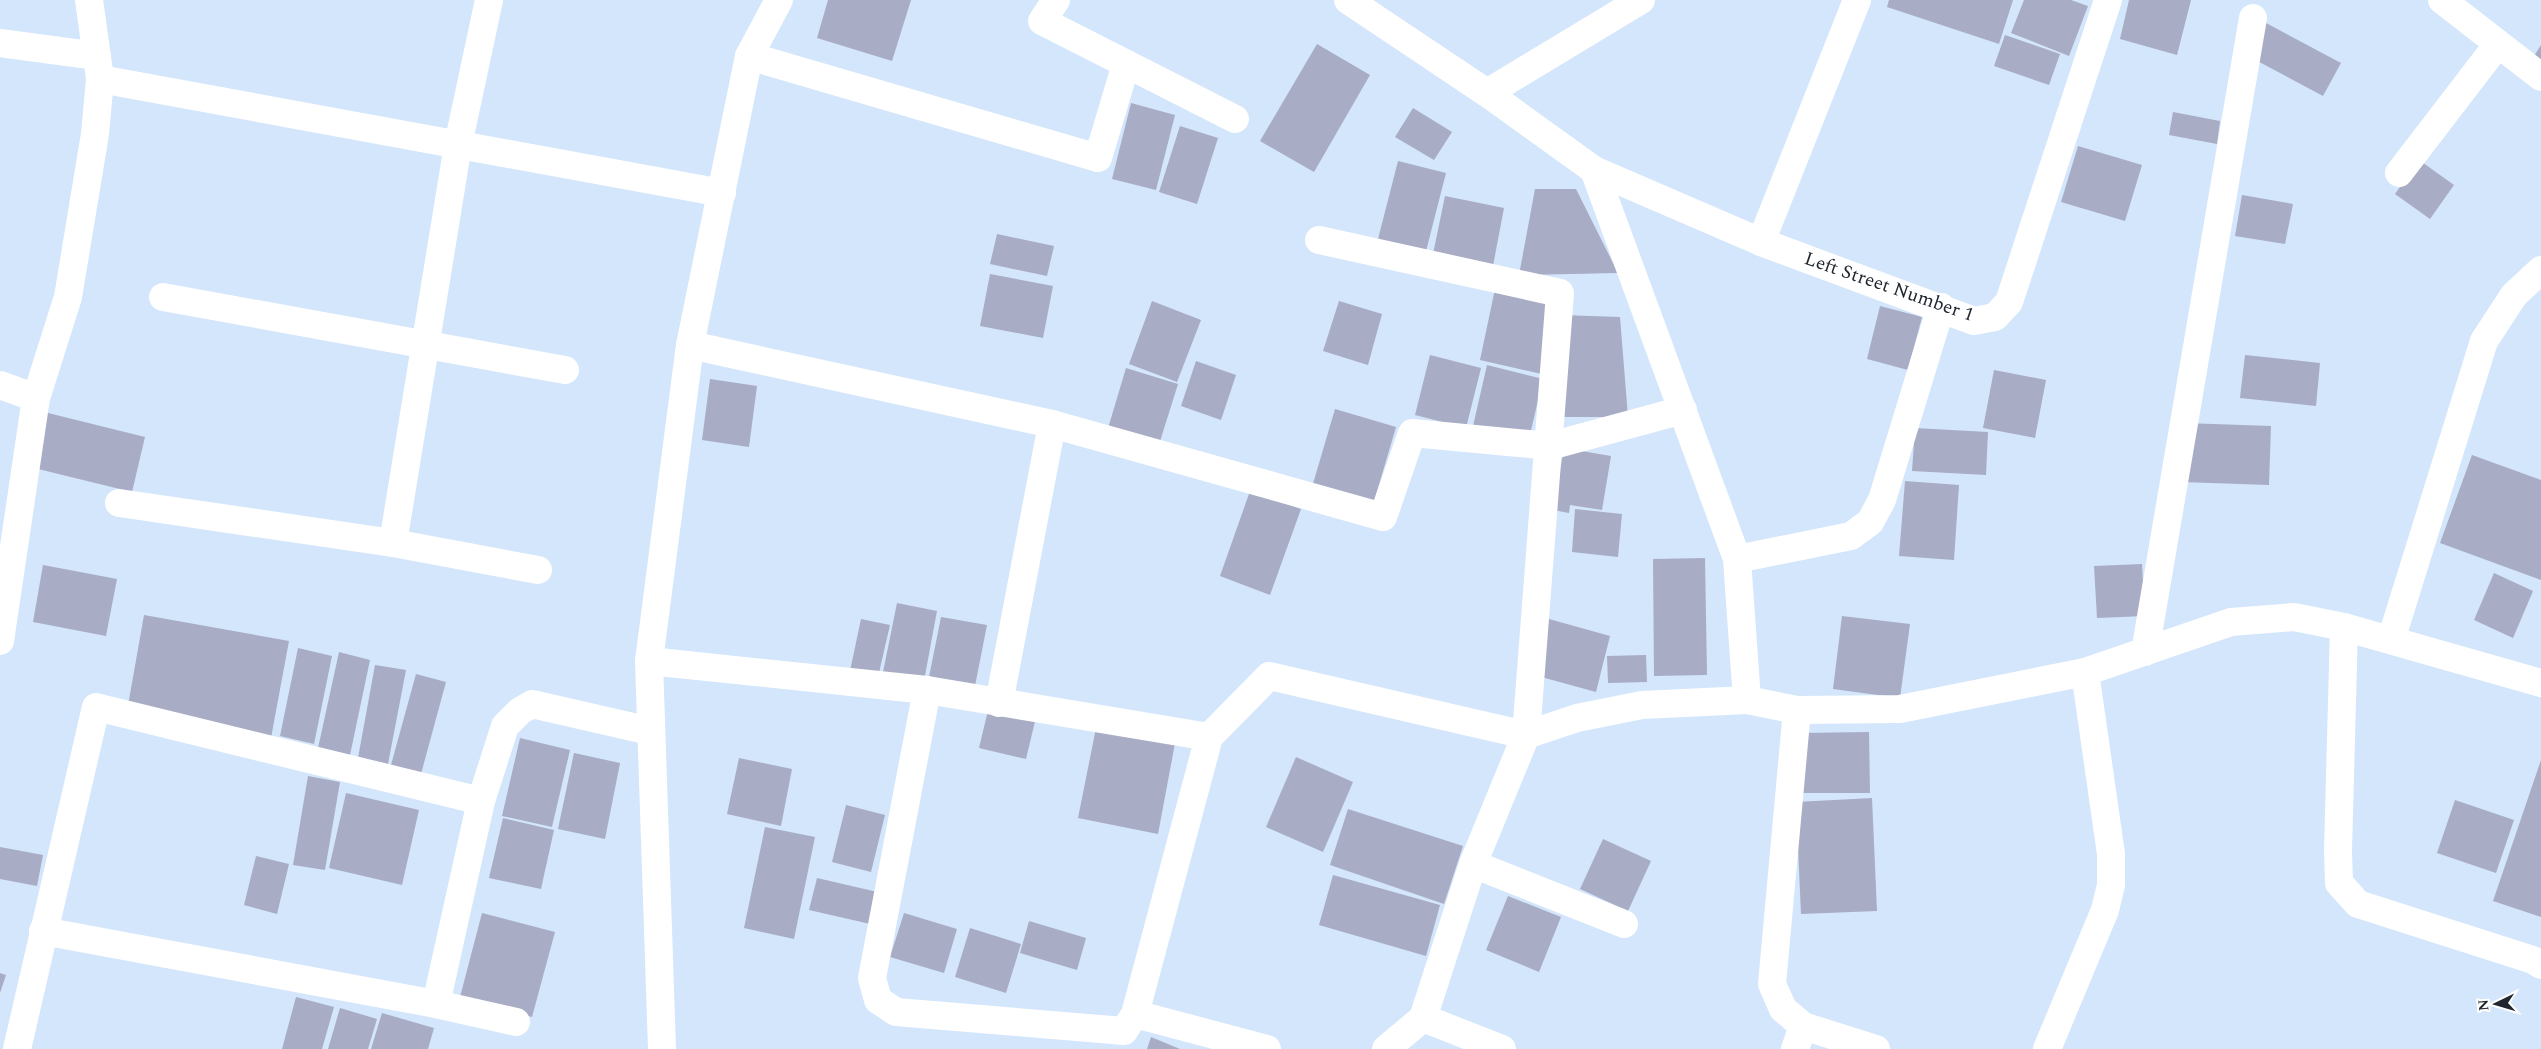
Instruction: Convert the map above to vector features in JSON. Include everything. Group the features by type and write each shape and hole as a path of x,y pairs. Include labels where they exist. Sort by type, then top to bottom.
{"street":[{"path":"0,641 36,398 68,298 95,134 99,68 89,0"},
{"path":"393,543 458,145 488,0"},
{"path":"662,1049 649,661 690,345 749,56 779,0"},
{"path":"1056,0 1042,22 1235,119"},
{"name":"Left Street Number 1","path":"1348,0 1487,93 1594,170 1761,242 1974,321 1995,318 2009,302 2108,0"},
{"path":"1487,93 1641,0"},
{"path":"1761,242 1857,0"},
{"path":"2442,0 2541,77"},
{"path":"2145,652 2253,18"},
{"path":"0,43 99,68 458,145 722,193"},
{"path":"2399,173 2498,44"},
{"path":"749,56 1098,158 1126,64"},
{"path":"1594,170 1737,559 1747,700"},
{"path":"1320,240 1560,293 1550,446 1526,735 1473,864 1423,1018 1386,1049"},
{"path":"2391,640 2484,341 2514,294 2541,270"},
{"path":"164,297 565,370"},
{"path":"1737,559 1851,536 1870,522 1882,500 1941,308"},
{"path":"690,345 1052,424 1383,517 1412,433 1550,446 1683,410"},
{"path":"0,385 36,398"},
{"path":"999,703 1052,424"},
{"path":"119,503 393,543 538,570"},
{"path":"1126,1031 1209,737 1269,676 1526,735 1578,718 1642,705 1747,700 1797,710 1900,709 2085,672 2231,622 2294,617 2344,627 2541,683"},
{"path":"2344,627 2338,851 2339,884 2358,904 2533,960 2541,965"},
{"path":"649,661 927,690 1209,737"},
{"path":"2048,1049 2105,910 2110,885 2111,854 2085,672"},
{"path":"927,690 872,978 878,1000 896,1012 1126,1031 1267,1049"},
{"path":"436,1004 481,801 505,726 520,711 532,704 650,731"},
{"path":"17,1049 96,707 481,801"},
{"path":"1797,710 1772,984 1782,1009 1799,1037 1876,1049"},
{"path":"1473,864 1624,924"},
{"path":"43,931 436,1004 516,1022"},
{"path":"1423,1018 1502,1049"}],"building":[{"path":"828,0 911,0 892,61 817,38"},
{"path":"1889,0 2013,0 1999,44 1887,7"},
{"path":"2024,0 2071,0 2088,6 2069,56 2011,33"},
{"path":"2129,0 2191,0 2177,55 2120,39"},
{"path":"2266,23 2341,63 2323,96 2248,56"},
{"path":"2005,35 2060,54 2049,85 1994,66"},
{"path":"1317,44 1370,75 1314,172 1260,141"},
{"path":"2541,45 2541,61 2534,56"},
{"path":"1131,103 1175,115 1156,190 1112,179"},
{"path":"1413,108 1452,132 1434,160 1395,137"},
{"path":"2173,112 2220,121 2217,144 2169,135"},
{"path":"1180,126 1218,138 1197,204 1159,192"},
{"path":"2078,146 2142,165 2125,221 2061,202"},
{"path":"2419,160 2454,185 2430,219 2395,194"},
{"path":"1398,161 1446,173 1425,255 1377,243"},
{"path":"1535,189 1576,189 1618,273 1519,275"},
{"path":"2242,195 2293,204 2285,244 2235,236"},
{"path":"1445,196 1504,208 1492,271 1432,259"},
{"path":"997,234 1054,246 1047,276 990,264"},
{"path":"990,274 1053,286 1043,338 980,326"},
{"path":"1495,289 1557,302 1542,374 1480,360"},
{"path":"1152,301 1201,320 1177,382 1129,364"},
{"path":"1339,301 1382,314 1368,365 1323,351"},
{"path":"1880,306 1922,317 1908,370 1867,359"},
{"path":"1561,315 1620,317 1628,417 1560,417"},
{"path":"1430,355 1481,368 1466,428 1415,415"},
{"path":"2245,355 2320,363 2316,406 2240,398"},
{"path":"1196,361 1236,375 1221,420 1181,406"},
{"path":"1487,365 1543,379 1529,439 1473,426"},
{"path":"1126,368 1178,384 1157,451 1106,435"},
{"path":"1994,370 2046,380 2035,438 1983,428"},
{"path":"710,379 757,386 749,447 702,440"},
{"path":"1335,409 1396,427 1373,505 1312,487"},
{"path":"44,412 145,437 132,492 30,467"},
{"path":"2184,423 2271,426 2269,485 2182,482"},
{"path":"1915,428 1988,432 1986,475 1912,471"},
{"path":"1564,448 1611,456 1602,510 1570,505 1569,513 1553,510"},
{"path":"2472,455 2541,480 2541,580 2440,543"},
{"path":"1905,481 1959,485 1954,560 1899,556"},
{"path":"1250,491 1301,509 1270,595 1220,576"},
{"path":"1575,509 1622,514 1618,557 1572,552"},
{"path":"1705,558 1707,675 1654,676 1653,559"},
{"path":"2142,564 2145,616 2097,618 2094,566"},
{"path":"43,565 117,579 106,636 33,622"},
{"path":"2494,573 2533,591 2513,638 2474,620"},
{"path":"897,603 937,611 923,686 882,677"},
{"path":"144,615 289,641 271,738 127,711"},
{"path":"1842,616 1910,624 1900,698 1833,689"},
{"path":"941,617 987,625 973,696 927,687"},
{"path":"861,619 890,625 878,677 850,671"},
{"path":"1549,619 1610,636 1596,692 1534,675"},
{"path":"298,648 332,656 314,744 280,736"},
{"path":"339,652 370,660 350,755 318,748"},
{"path":"1646,655 1647,682 1608,683 1607,656"},
{"path":"375,665 406,670 388,764 358,758"},
{"path":"416,674 446,682 421,774 391,765"},
{"path":"990,702 1037,713 1026,759 979,748"},
{"path":"1097,723 1176,738 1158,834 1078,818"},
{"path":"1869,732 1870,793 1799,793 1799,733"},
{"path":"520,738 570,750 552,827 502,816"},
{"path":"574,753 620,763 605,839 558,829"},
{"path":"1296,757 1353,782 1323,852 1266,827"},
{"path":"739,758 792,769 781,826 727,814"},
{"path":"2541,760 2541,917 2493,901"},
{"path":"308,776 340,782 325,870 293,865"},
{"path":"346,793 419,810 402,885 329,868"},
{"path":"1872,798 1877,911 1801,914 1796,802"},
{"path":"2455,800 2514,820 2496,873 2437,853"},
{"path":"846,805 885,815 871,872 832,862"},
{"path":"1348,809 1463,846 1444,904 1330,865"},
{"path":"503,818 554,830 541,889 489,878"},
{"path":"765,827 815,837 794,939 744,928"},
{"path":"1603,839 1651,861 1628,911 1580,889"},
{"path":"0,847 43,855 37,886 0,879"},
{"path":"256,856 289,864 277,914 244,905"},
{"path":"1333,875 1440,905 1426,956 1319,925"},
{"path":"817,878 886,894 879,926 809,910"},
{"path":"1508,896 1561,917 1539,972 1486,950"},
{"path":"482,913 555,932 532,1017 460,997"},
{"path":"904,913 957,929 944,973 890,957"},
{"path":"1029,921 1086,938 1077,970 1020,953"},
{"path":"970,928 1021,944 1006,993 955,977"},
{"path":"0,973 6,975 0,993"},
{"path":"296,997 334,1007 322,1049 282,1049"},
{"path":"340,1008 377,1019 368,1049 328,1049"},
{"path":"382,1013 434,1028 428,1049 371,1049"},
{"path":"1151,1037 1180,1049 1147,1049"}]}
